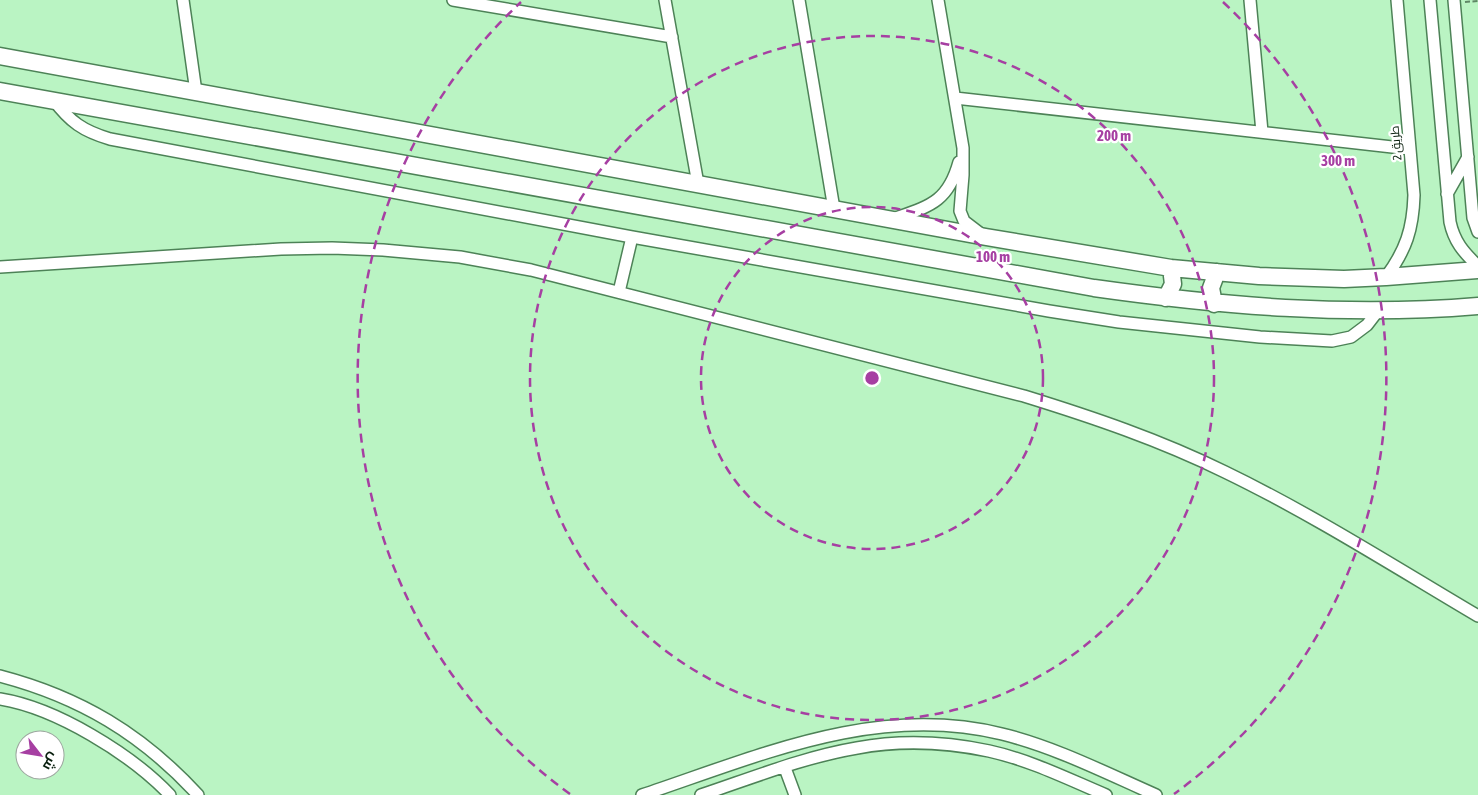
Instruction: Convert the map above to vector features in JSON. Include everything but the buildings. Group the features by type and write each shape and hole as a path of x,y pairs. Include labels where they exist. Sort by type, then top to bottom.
{"street":[{"path":"183,0 196,92"},
{"path":"453,0 672,37"},
{"path":"665,0 698,184"},
{"path":"799,0 834,209"},
{"path":"938,0 963,148 964,174 960,211 964,221 986,237"},
{"path":"1250,0 1262,132"},
{"name":"طريق 2","path":"1386,278 1399,259 1408,239 1413,217 1414,195 1397,0"},
{"path":"1430,0 1452,233 1464,253 1478,266"},
{"path":"1454,0 1473,218 1478,232"},
{"path":"0,56 892,220 1171,268 1301,278 1386,278 1478,270"},
{"path":"0,91 53,99 1094,288 1214,304 1303,310 1377,312 1478,306"},
{"path":"955,98 1410,149"},
{"path":"53,99 64,114 77,125 93,134 110,139 632,238 1049,311 1119,322 1207,332 1332,341 1351,337 1368,325 1377,312"},
{"path":"892,220 923,209 936,201 946,191 954,179 963,148"},
{"path":"1447,194 1468,157"},
{"path":"618,292 632,238"},
{"path":"0,267 281,249 332,248 383,250 460,257 513,267 1024,396 1092,417 1225,471 1288,504 1478,616"},
{"path":"1166,298 1173,284 1171,268"},
{"path":"1214,304 1211,288 1217,272"},
{"path":"0,676 54,693 83,705 110,721 136,738 160,758 198,795"},
{"path":"0,699 42,712 75,726 107,744 137,766 170,795"},
{"path":"642,795 778,749 823,737 867,728 912,724 972,728 1030,742 1156,795"},
{"path":"701,795 826,755 858,748 924,743 989,751 1021,760 1106,795"},
{"path":"785,768 795,795"}]}
